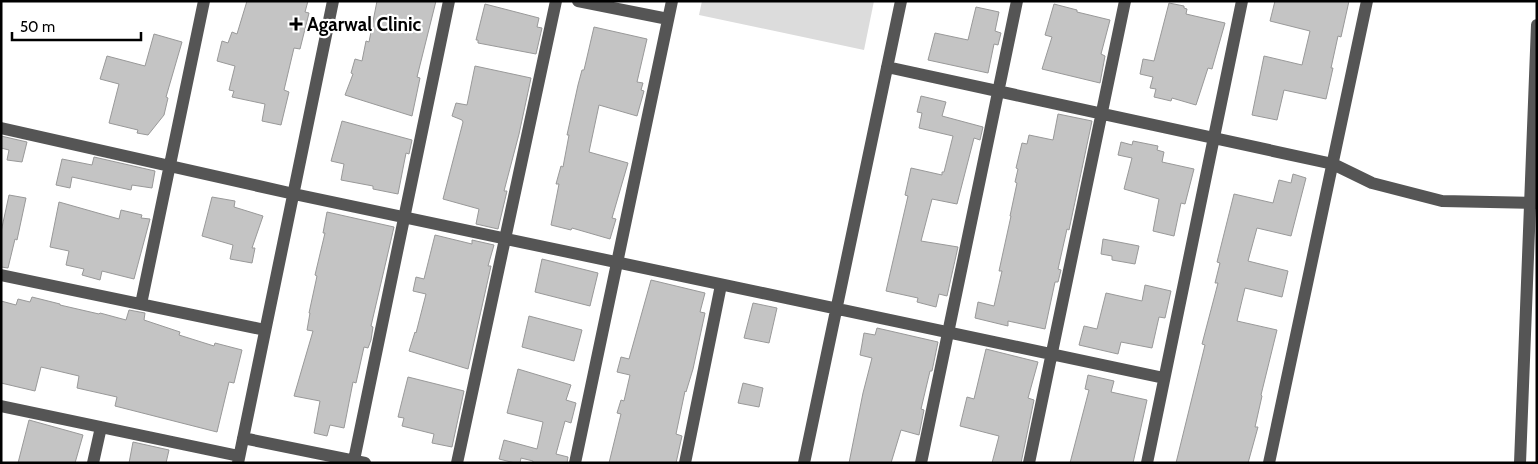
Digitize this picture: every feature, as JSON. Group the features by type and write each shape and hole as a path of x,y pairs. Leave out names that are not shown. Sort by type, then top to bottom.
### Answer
{"street":[{"path":"141,304 204,1"},
{"path":"1,406 238,459 333,1"},
{"path":"243,438 359,462 404,217 449,1"},
{"path":"457,463 556,1"},
{"path":"578,1 668,19"},
{"path":"575,463 672,1"},
{"path":"804,463 901,1"},
{"path":"921,463 1016,1"},
{"path":"1029,463 1125,1"},
{"path":"1146,463 1242,1"},
{"path":"1269,463 1367,1"},
{"path":"1520,463 1533,203 1537,25"},
{"path":"887,67 1333,164 1372,183 1442,201 1533,203"},
{"path":"1,128 294,194 1164,378"},
{"path":"1,275 265,330"},
{"path":"685,463 721,285"},
{"path":"93,463 100,427"}],"shaded area":[{"path":"702,1 874,1 864,50 699,15"}],"building":[{"path":"247,1 308,1 305,12 309,13 300,49 294,48 284,90 289,92 281,125 262,121 265,104 232,97 234,91 229,90 235,66 217,61 222,41 228,43 232,32 237,34"},
{"path":"377,1 436,1 417,77 420,78 412,116 345,95 353,74 351,73 355,59 362,61 366,41 369,42"},
{"path":"1275,1 1349,1 1341,37 1338,36 1326,99 1284,90 1277,120 1252,115 1264,56 1302,65 1310,31 1270,21"},
{"path":"1169,3 1184,6 1187,9 1186,14 1225,23 1212,69 1208,68 1196,105 1172,98 1171,101 1154,97 1156,89 1150,88 1153,77 1140,74 1143,59 1154,61"},
{"path":"485,4 539,18 537,27 542,28 536,54 478,43 478,40 476,40"},
{"path":"1054,4 1110,20 1101,54 1105,56 1100,83 1042,69 1052,37 1045,35"},
{"path":"976,7 999,12 995,31 1001,33 998,45 994,44 988,73 928,60 935,33 968,40"},
{"path":"594,27 647,39 637,82 643,83 641,90 644,91 637,116 599,105 589,152 628,163 612,218 616,219 610,239 572,228 571,230 551,225 559,184 556,184 561,166 563,167 569,135 567,135 578,85 582,70 584,70"},
{"path":"154,34 182,42 166,97 168,98 164,115 148,135 137,133 138,130 109,123 119,84 100,79 107,56 145,66"},
{"path":"475,66 531,78 504,191 507,191 498,229 476,224 479,209 443,199 463,122 452,116 456,103 467,105"},
{"path":"921,96 946,102 942,116 983,127 980,140 974,138 957,204 932,199 921,241 958,247 947,296 939,294 936,307 917,302 918,298 886,291 908,196 905,195 911,168 942,175 953,136 919,128 922,113 917,112"},
{"path":"1058,114 1092,121 1069,230 1067,229 1058,269 1061,270 1058,282 1055,282 1045,329 1008,321 1008,326 975,318 978,302 994,306 1002,271 999,271 1017,183 1015,182 1018,169 1016,168 1022,143 1027,144 1029,135 1053,140"},
{"path":"342,121 412,140 409,154 406,153 398,194 373,189 373,186 341,180 344,164 331,161"},
{"path":"1,136 27,142 22,162 7,160 9,150 1,148"},
{"path":"1133,141 1158,146 1157,150 1164,152 1162,162 1194,169 1185,204 1181,203 1174,236 1153,231 1159,199 1124,189 1132,158 1118,155 1121,142 1132,145"},
{"path":"94,157 155,171 152,188 132,185 131,190 72,177 70,188 56,185 62,159 92,165"},
{"path":"1293,174 1306,178 1291,236 1257,228 1248,261 1288,271 1282,297 1245,288 1237,321 1277,330 1261,395 1255,427 1258,427 1248,463 1176,463 1205,345 1202,344 1218,283 1215,283 1220,263 1217,262 1234,194 1273,203 1279,180 1291,183"},
{"path":"9,195 26,198 17,240 15,239 8,268 1,267 1,232"},
{"path":"212,197 235,201 234,207 263,216 252,248 255,248 252,263 230,259 233,245 202,236"},
{"path":"59,202 119,219 121,210 142,215 141,218 150,219 134,279 102,271 100,280 82,275 84,269 66,265 69,251 50,247"},
{"path":"327,212 394,227 371,326 373,327 371,340 368,348 364,347 356,383 353,382 344,428 330,425 327,436 314,433 320,401 294,396 313,331 307,330 309,313 317,276 315,275 325,233 323,233"},
{"path":"435,235 472,244 472,240 494,245 488,266 491,266 468,369 409,351 416,333 426,294 413,291 416,277 424,279"},
{"path":"1103,239 1139,246 1135,264 1112,260 1112,256 1101,254"},
{"path":"542,259 598,273 590,306 535,292"},
{"path":"651,280 705,293 700,312 705,313 676,434 682,436 676,463 609,463 621,414 617,413 621,400 624,401 630,375 617,372 621,357 629,359"},
{"path":"1145,285 1171,291 1165,318 1159,317 1152,348 1121,342 1118,354 1079,345 1084,326 1097,329 1106,293 1142,301"},
{"path":"32,297 126,320 129,310 145,313 144,320 180,332 179,335 214,346 215,343 242,350 234,383 229,382 217,432 115,406 117,397 77,388 79,376 41,367 35,391 1,383 1,301 16,305 18,299 30,302"},
{"path":"753,303 777,308 769,343 744,338"},
{"path":"529,316 582,330 574,361 522,347"},
{"path":"877,328 938,342 921,409 924,410 919,435 901,430 891,463 849,463 872,358 860,355 864,333 875,335"},
{"path":"986,349 1038,362 1028,398 1034,400 1021,463 992,463 999,436 960,426 967,397 974,399"},
{"path":"518,369 571,385 566,400 576,403 571,423 565,421 556,454 568,457 567,463 533,463 533,461 521,458 520,463 515,463 499,459 504,440 537,449 543,422 507,413"},
{"path":"1088,375 1114,381 1111,392 1147,400 1133,463 1070,463 1089,390 1085,389"},
{"path":"408,377 464,391 452,447 432,443 434,434 402,426 404,418 398,417"},
{"path":"743,383 763,388 759,407 738,403"},
{"path":"29,420 83,435 75,463 18,463"},
{"path":"133,442 169,450 166,463 129,463"}],"place":[{"name":"Agarwal Clinic","path":"296,24"}]}
